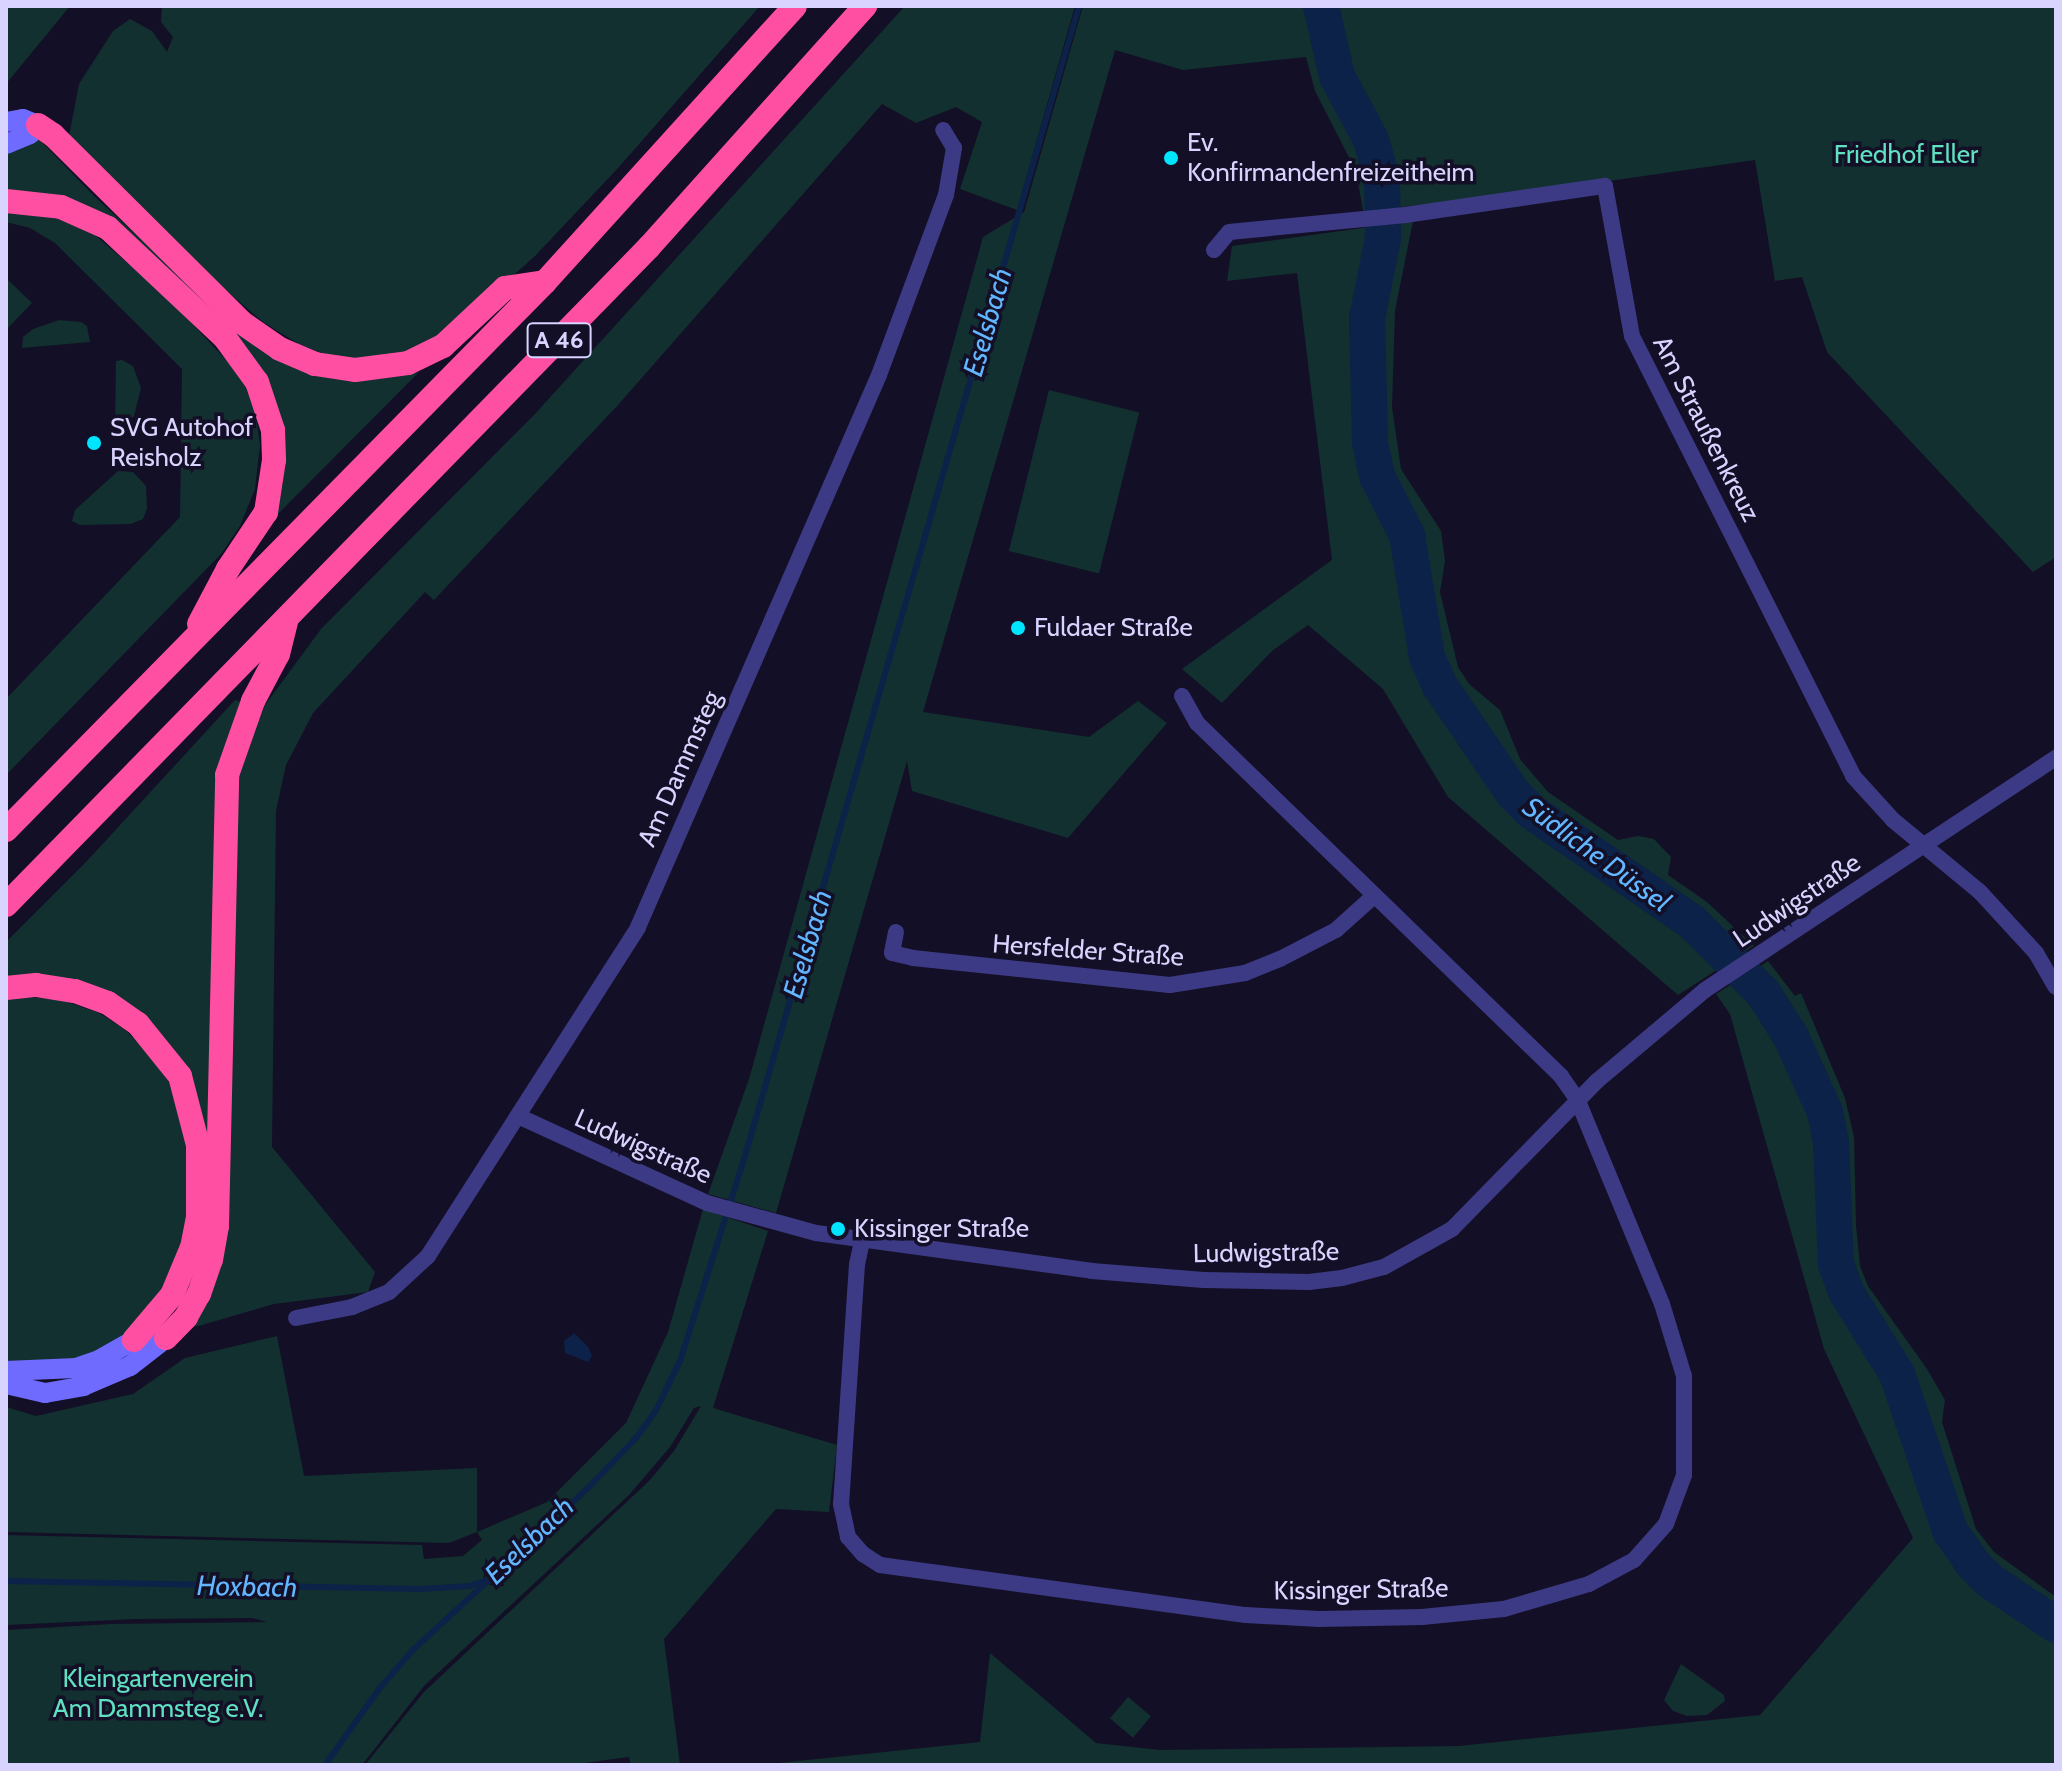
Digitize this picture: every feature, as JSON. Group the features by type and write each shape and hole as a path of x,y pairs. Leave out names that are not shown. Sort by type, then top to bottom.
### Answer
{"highway":[{"name":"A 46","path":"6,830 545,282 795,6"},
{"name":"A 46","path":"6,905 649,247 865,6"},
{"path":"38,125 53,135 241,322 280,349 315,364 355,370 408,363 443,346 505,288 545,282"},
{"path":"6,201 61,207 87,217 123,239 225,338 251,371 267,406 274,460 266,512 228,569 187,648"},
{"path":"166,1338 186,1317 199,1294 211,1260 217,1226 224,799 227,775 253,701 278,654 287,619"},
{"path":"6,988 36,985 75,991 108,1003 138,1024 180,1076 198,1145 198,1217 192,1247 172,1295 134,1340"}],"main road":[{"path":"6,122 23,119 38,125 30,134 6,144"},
{"path":"6,1384 45,1393 83,1386 130,1366 166,1338"},
{"path":"6,1371 76,1368 99,1360 134,1340"}],"street":[{"name":"Am Dammsteg","path":"296,1318 352,1307 389,1292 410,1276 460,1211 638,927 867,404 946,195 954,148 943,130"},
{"name":"Am Straußenkreuz","path":"1214,250 1229,232 1405,215 1605,186 1632,336 1853,776 1893,820 1980,892 2036,953 2056,987"},
{"path":"1182,696 1197,723 1561,1076 1577,1099"},
{"name":"Ludwigstraße","path":"518,1116 707,1203 759,1219 862,1241 1105,1272 1204,1280 1309,1282 1342,1278 1384,1267 1452,1229 1577,1099 1632,1049 1719,981 2056,758"},
{"name":"Hersfelder Straße","path":"896,932 892,953 913,958 1170,985 1220,979 1280,959 1336,930 1375,895"},
{"name":"Kissinger Straße","path":"862,1241 855,1278 841,1504 848,1537 870,1561 919,1573 1246,1615 1319,1619 1422,1617 1504,1609 1589,1584 1634,1560 1666,1524 1684,1475 1684,1376 1662,1304 1577,1099"}],"green space":[{"path":"6,6 70,6 6,84"},
{"path":"162,6 760,6 619,167 535,256 458,325 402,354 363,360 332,357 299,344 263,322 213,279 69,136 79,84 113,31 130,19 152,31 167,52 173,37 161,22"},
{"path":"905,6 1075,6 1017,210 960,189 982,122 956,107 916,123 882,104 618,405 434,600 425,592 313,713 286,765 276,811 272,1147 375,1272 368,1292 274,1304 195,1327 220,1264 238,774 265,705 321,629 534,415"},
{"name":"Friedhof Eller","path":"1083,6 2056,6 2056,557 2033,572 1827,352 1802,277 1775,281 1755,160 1519,194 1363,211 1356,171 1315,91 1306,57 1183,70 1115,50 923,712 1089,737 1138,701 1167,723 1068,838 912,791 907,761 776,1213 708,1194 749,1079 983,237 1024,212"},
{"path":"35,135 94,196 236,327 368,380 419,372 274,518 283,483 279,421 130,238 6,191 6,152"},
{"path":"6,209 68,221 95,235 170,300 241,376 255,410 260,445 255,489 240,526 222,553 6,775 6,699 180,517 182,369 55,243 30,228 6,222"},
{"path":"1413,221 1395,311 1392,407 1401,469 1441,531 1445,561 1440,592 1458,667 1469,684 1500,710 1520,759 1548,792 1618,840 1638,836 1654,839 1671,857 1668,875 1707,902 1754,946 1678,995 1448,797 1383,689 1308,625 1272,651 1222,703 1182,669 1332,560 1297,273 1227,281 1232,246"},
{"path":"6,278 32,303 6,330"},
{"path":"59,320 81,322 87,326 90,342 22,348 23,337 33,329"},
{"path":"122,360 133,366 141,388 134,416 118,433 115,432 116,361"},
{"path":"1049,390 1139,412 1099,574 1009,551"},
{"path":"118,471 133,472 146,486 147,509 143,519 131,524 80,525 72,521 75,510"},
{"path":"235,700 245,703 234,735 211,1204 205,1162 145,1019 6,978 6,942 87,861"},
{"path":"1768,961 1795,996 1801,993 1845,1098 1854,1137 1860,1266 1868,1286 1927,1369 1945,1400 1942,1422 1976,1529 1994,1552 2056,1597 2056,1765 760,1765 980,1742 990,1653 1096,1743 1160,1750 1459,1746 1760,1715 1913,1538 1824,1349 1730,1014 1716,994"},
{"path":"18,996 61,1000 99,1013 124,1029 152,1056 170,1084 187,1149 189,1195 185,1235 173,1276 132,1329 96,1351 61,1363 6,1362 6,999"},
{"name":"Kleingartenverein Am Dammsteg e.V.","path":"703,1209 768,1231 713,1408 837,1445 829,1512 776,1509 664,1639 680,1765 631,1765 629,1757 569,1765 365,1765 424,1692 649,1481 674,1451 701,1406 694,1408 670,1447 629,1495 424,1686 362,1765 6,1765 6,1630 111,1624 267,1622 252,1618 136,1619 6,1625 6,1535 422,1545 424,1559 463,1556 482,1540 477,1532 547,1502 626,1423 668,1332"},
{"path":"277,1336 304,1476 477,1468 477,1532 449,1543 6,1532 6,1407 36,1416 133,1394 185,1358"},
{"path":"1681,1664 1724,1695 1725,1701 1707,1715 1687,1716 1673,1711 1664,1700"},
{"path":"1128,1697 1151,1716 1133,1738 1110,1718"}],"water":[{"path":"574,1333 589,1348 592,1356 588,1362 565,1353 564,1341"}],"waterway":[{"name":"Eselsbach","path":"325,1765 379,1689 413,1650 589,1487 636,1438 656,1410 680,1361 742,1166 1079,6"},
{"name":"Südliche Düssel","path":"1321,6 1337,76 1371,140 1382,179 1383,238 1367,318 1370,443 1377,476 1407,535 1427,657 1440,686 1513,793 1532,812 1692,922 1764,994 1791,1037 1825,1112 1831,1142 1836,1264 1846,1292 1897,1374 1950,1531 1972,1563 1990,1581 2056,1625"},
{"name":"Hoxbach","path":"6,1581 420,1589 469,1586 484,1581"}],"place":[{"name":"Ev. Konfirmandenfreizeitheim","path":"1171,158"},
{"name":"SVG Autohof Reisholz","path":"94,443"},
{"name":"Fuldaer Straße","path":"1018,628"},
{"name":"Kissinger Straße","path":"838,1229"}]}
